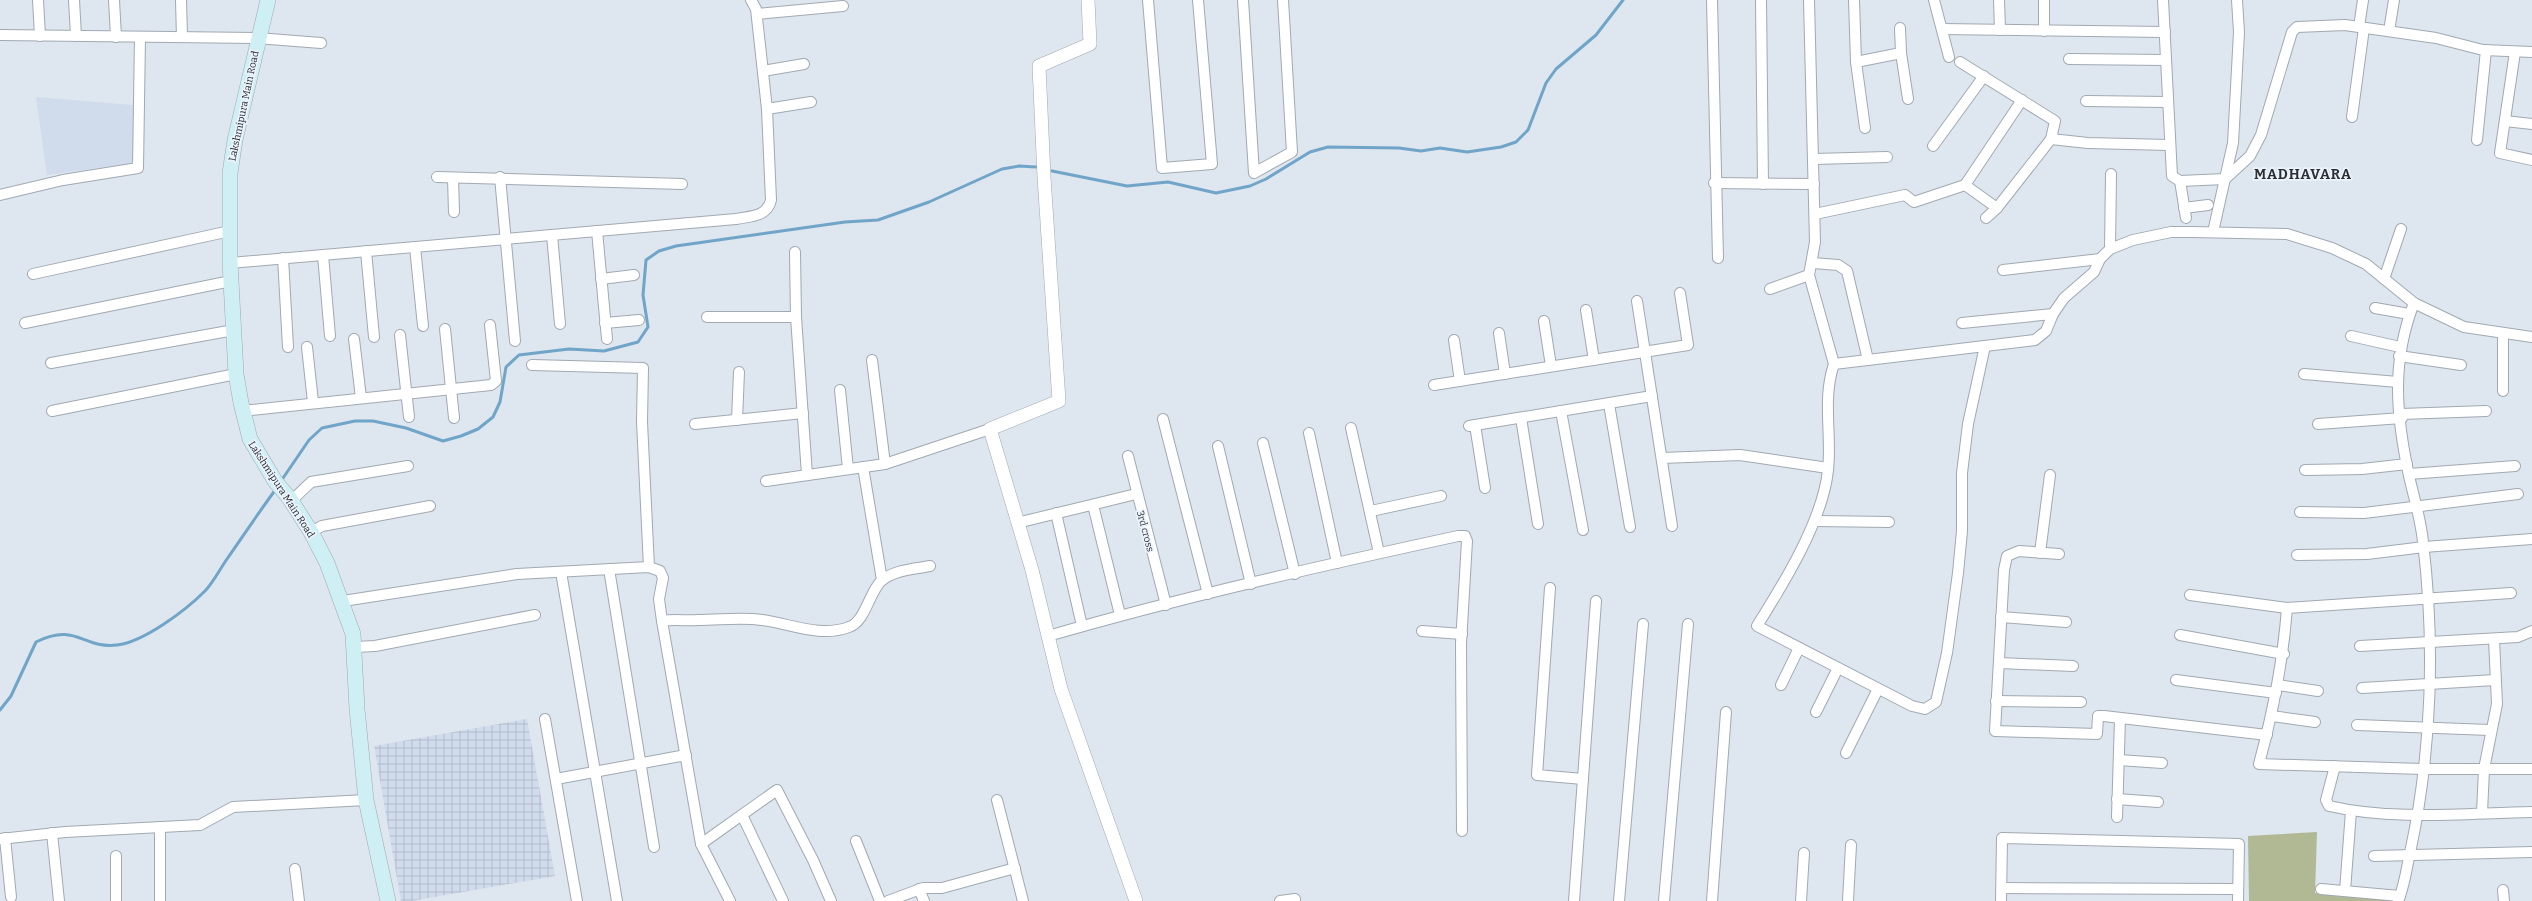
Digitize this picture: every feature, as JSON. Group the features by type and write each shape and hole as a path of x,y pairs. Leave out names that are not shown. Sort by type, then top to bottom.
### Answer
{"main road":[{"name":"Lakshmipura Main Road","path":"268,0 257,38 231,166 230,263 236,374 242,410 250,439 262,462 311,532 328,563 342,601 355,647 357,709 366,800 388,901"}],"street":[{"path":"38,0 40,36"},
{"path":"74,0 76,36"},
{"path":"114,0 116,37"},
{"path":"181,0 182,37"},
{"path":"230,263 736,219 763,213 769,209 771,200 767,109 757,14 751,0"},
{"path":"766,481 885,464 990,429 1059,401 1044,177 1039,66 1090,44 1088,0"},
{"path":"1148,0 1162,168 1212,164 1198,0"},
{"path":"1243,0 1254,173 1292,152 1283,0"},
{"path":"1712,0 1714,183 1718,258"},
{"path":"1761,0 1763,184"},
{"path":"1809,0 1815,214 1813,263 1809,275 1834,364 1829,380 1827,405 1828,468 1816,521 1758,626 1912,706 1925,709 1936,702 1947,653 1962,531 1962,473 1968,424 1985,346"},
{"path":"1854,0 1856,62 1865,128"},
{"path":"1934,0 1949,57"},
{"path":"1999,0 2000,30"},
{"path":"2044,0 2044,31"},
{"path":"2163,0 2169,145 2172,176 2180,182 2225,179 2250,156 2261,135 2292,32 2297,26 2345,25 2436,38 2486,50 2532,52"},
{"path":"2212,232 2233,143 2239,32 2237,0"},
{"path":"2352,117 2363,0"},
{"path":"2389,31 2394,0"},
{"path":"757,14 843,6"},
{"path":"1900,28 1901,53 1908,99"},
{"path":"1942,29 2165,32"},
{"path":"0,35 257,38 320,43"},
{"path":"0,195 63,180 138,168 140,37"},
{"path":"2477,140 2486,50"},
{"path":"2515,52 2500,153 2532,160"},
{"path":"1856,62 1901,53"},
{"path":"2069,59 2166,60"},
{"path":"1960,62 2055,121 2050,139 1997,208 1986,218"},
{"path":"763,71 804,64"},
{"path":"1934,146 1984,76"},
{"path":"1815,214 1905,195 1914,202 1965,185 2022,100"},
{"path":"2086,101 2167,102"},
{"path":"767,109 812,102"},
{"path":"2505,120 2532,124"},
{"path":"2050,139 2088,143 2169,145"},
{"path":"1814,158 1887,157"},
{"path":"2110,249 2111,174"},
{"path":"437,177 500,177 682,184"},
{"path":"500,177 515,341"},
{"path":"453,178 454,212"},
{"path":"2180,182 2185,213 2208,205"},
{"path":"1714,183 1814,184"},
{"path":"1965,185 1997,208"},
{"path":"2384,279 2401,229"},
{"path":"33,274 230,231"},
{"path":"596,231 607,339"},
{"path":"1834,364 2035,340 2046,331 2053,314 2064,298 2094,272 2100,259 2110,249 2133,240 2171,232 2287,234 2332,248 2366,264 2414,303 2464,327 2532,337"},
{"path":"552,235 560,324"},
{"path":"415,247 423,326"},
{"path":"366,251 374,337"},
{"path":"795,252 796,317 807,475"},
{"path":"323,254 330,336"},
{"path":"283,258 288,347"},
{"path":"2003,270 2100,259"},
{"path":"1813,263 1838,265 1847,271 1868,360"},
{"path":"601,279 634,275"},
{"path":"1770,289 1809,275"},
{"path":"25,323 231,281"},
{"path":"1434,385 1688,345 1680,292"},
{"path":"1637,301 1672,526"},
{"path":"2321,889 2399,898 2418,814 2429,684 2430,643 2428,599 2424,546 2408,469 2398,382 2399,352 2409,314 2414,303"},
{"path":"2375,308 2409,314"},
{"path":"1586,310 1594,360"},
{"path":"1962,323 2053,314"},
{"path":"707,317 796,317"},
{"path":"605,322 639,320"},
{"path":"1544,321 1551,366"},
{"path":"242,410 491,385 496,381 490,325"},
{"path":"445,329 454,418"},
{"path":"51,363 234,330"},
{"path":"1499,332 1505,374"},
{"path":"2503,333 2503,392"},
{"path":"400,335 409,417"},
{"path":"2350,336 2399,352 2461,365"},
{"path":"354,339 361,398"},
{"path":"1454,340 1460,380"},
{"path":"307,347 313,402"},
{"path":"872,360 885,464"},
{"path":"532,365 643,368 642,422 649,567"},
{"path":"737,420 739,372"},
{"path":"52,411 236,374"},
{"path":"2304,374 2398,382"},
{"path":"840,390 848,469"},
{"path":"1485,488 1472,426 1652,396"},
{"path":"1608,404 1630,527"},
{"path":"1561,411 1583,530"},
{"path":"2318,424 2401,416 2486,411"},
{"path":"695,424 803,413"},
{"path":"1521,418 1538,524"},
{"path":"1162,419 1208,594"},
{"path":"1351,428 1371,511 1379,553"},
{"path":"990,429 1032,570 1061,689 1136,901"},
{"path":"1309,433 1337,563"},
{"path":"1263,443 1295,574"},
{"path":"1218,446 1251,584"},
{"name":"3rd cross","path":"1128,456 1136,494 1166,604"},
{"path":"1662,458 1740,456 1828,468"},
{"path":"290,500 311,482 408,466"},
{"path":"2305,470 2515,466"},
{"path":"864,467 882,580"},
{"path":"2040,553 2050,475"},
{"path":"1017,523 1136,494"},
{"path":"2300,512 2364,513 2518,494"},
{"path":"1371,511 1441,496"},
{"path":"1093,505 1120,615"},
{"path":"311,532 322,526 430,506"},
{"path":"1056,513 1082,626"},
{"path":"1816,521 1889,522"},
{"path":"1048,636 1120,615 1379,553 1458,536 1465,536 1467,541 1462,634 1462,831"},
{"path":"2297,555 2367,554 2424,546 2532,539"},
{"path":"2059,554 2019,551 2007,556 2004,570 1995,731 2097,734 2098,716 2267,735"},
{"path":"662,621 744,619 763,620 809,631 838,630 851,627 861,619 869,598 882,580 896,573 930,566"},
{"path":"342,601 517,574 649,567 660,572 663,578 659,599 662,621 701,844 730,901"},
{"path":"609,569 654,847"},
{"path":"560,572 596,771 617,901"},
{"path":"1550,588 1537,775 1583,779"},
{"path":"2190,595 2286,608 2511,593"},
{"path":"1574,901 1596,601"},
{"path":"2286,608 2284,654 2272,716 2259,764 2423,769 2532,768"},
{"path":"355,647 375,646 535,615"},
{"path":"2001,617 2066,622"},
{"path":"1619,901 1643,624"},
{"path":"1664,901 1688,624"},
{"path":"1422,631 1462,634"},
{"path":"2360,646 2518,637 2532,631"},
{"path":"2180,635 2284,654"},
{"path":"2482,813 2484,769 2490,730 2497,704 2494,639"},
{"path":"1781,685 1799,648"},
{"path":"1998,663 2073,666"},
{"path":"1816,712 1838,668"},
{"path":"2176,680 2318,691"},
{"path":"2362,688 2495,680"},
{"path":"1846,753 1878,689"},
{"path":"1996,701 2081,702"},
{"path":"1712,901 1726,712"},
{"path":"2272,716 2315,722"},
{"path":"2117,817 2120,718"},
{"path":"544,719 577,901"},
{"path":"2357,725 2426,729 2490,730"},
{"path":"556,779 686,755"},
{"path":"2119,760 2162,763"},
{"path":"2335,766 2326,800 2329,806 2351,811 2418,814 2532,812"},
{"path":"701,844 777,790 831,901"},
{"path":"2117,799 2158,802"},
{"path":"10,897 2,838 52,833 200,825 233,807 366,800"},
{"path":"997,800 1023,901"},
{"path":"2345,891 2351,811"},
{"path":"742,815 784,901"},
{"path":"160,827 160,901"},
{"path":"52,833 59,901"},
{"path":"2001,901 2002,838 2239,844 2238,901"},
{"path":"856,841 880,901"},
{"path":"1848,901 1851,845"},
{"path":"2374,856 2532,852"},
{"path":"1801,901 1804,853"},
{"path":"116,856 116,901"},
{"path":"888,901 919,889 942,888 1015,868"},
{"path":"295,869 299,901"},
{"path":"2002,888 2238,889"},
{"path":"919,889 924,901"},
{"path":"2503,890 2504,901"},
{"path":"1280,901 1295,899"}],"shaded area":[{"path":"36,97 133,105 133,163 47,175"},
{"path":"527,719 555,876 412,901 401,901 374,746"}],"green space":[{"path":"2317,832 2315,893 2391,899 2390,901 2249,901 2248,836"}],"waterway":[{"path":"1052,171 1127,186 1168,182 1216,193 1250,186 1266,179 1310,152 1328,147 1399,148 1421,151 1440,148 1467,152 1501,147 1516,142 1528,130 1546,83 1556,69 1596,35 1623,0"},
{"path":"281,481 309,440 322,428 355,421 373,421 406,428 443,441 478,429 493,417 500,402 506,367 519,355 569,349 604,351 638,342 648,327 643,295 646,260 659,251 676,246 845,222 878,220 929,202 1002,169 1019,166 1036,167"},
{"path":"0,710 11,696 36,642 50,637 70,635 105,645 128,643 152,632 176,616 211,584 276,489"}],"district":[{"name":"MADHAVARA","path":"2303,174"}]}
